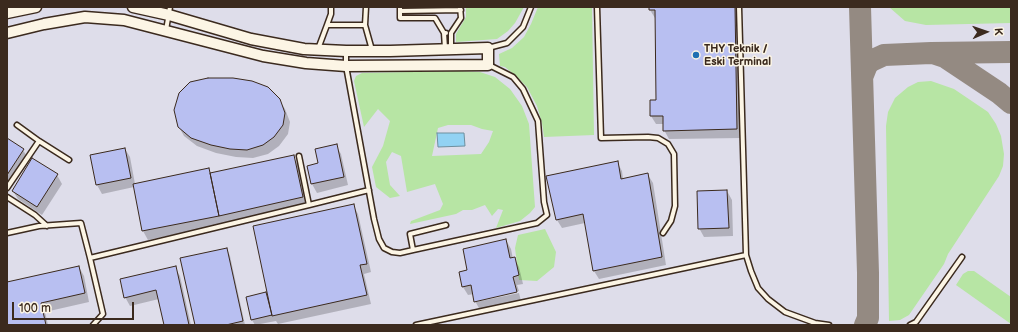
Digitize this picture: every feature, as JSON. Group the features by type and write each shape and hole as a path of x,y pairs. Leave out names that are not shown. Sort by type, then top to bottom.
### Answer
{"street":[{"path":"7,14 36,7"},
{"path":"7,33 44,24 84,17 124,20 263,56 306,63 346,66 488,65 488,48 372,51 304,49 251,39 169,11 133,7"}],"lane":[{"path":"318,49 331,14 331,7"},
{"path":"366,7 365,26 372,51"},
{"path":"488,48 507,43 524,27 531,7"},
{"path":"597,7 601,138 648,137 658,138 668,144 674,154 675,206 671,221 663,233"},
{"path":"739,7 746,255 758,288 768,298 785,312 815,323 829,325"},
{"path":"435,18 400,18 400,9 460,9 461,18 451,33 448,49"},
{"path":"435,9 435,18 444,33 448,49"},
{"path":"166,31 169,11"},
{"path":"327,25 365,26"},
{"path":"444,33 451,33"},
{"path":"346,51 346,66 378,232 384,248 392,252 400,253 537,223 548,215 544,202 538,121 523,89 513,77 488,65"},
{"path":"17,125 69,160"},
{"path":"7,188 39,141"},
{"path":"299,156 309,205"},
{"path":"90,258 369,190"},
{"path":"7,197 35,215 47,226"},
{"path":"7,233 47,226 81,223 103,314 93,325"},
{"path":"413,250 410,234 446,225"},
{"path":"416,325 746,255"},
{"path":"910,325 916,322 962,257"}],"shaded area":[{"path":"7,7 1011,7 1011,325 7,325"}],"green space":[{"path":"466,7 524,7 515,23 508,31 497,39 456,42 456,34 466,17"},
{"path":"538,7 592,7 594,135 544,137 537,106 527,87 505,67 500,66 499,54 512,48 524,37"},
{"path":"889,7 1011,7 1011,23 926,25 905,21"},
{"path":"458,71 480,72 495,77 510,89 522,106 529,124 535,207 520,221 496,228 503,210 498,209 492,216 485,205 472,210 463,210 456,214 410,224 411,221 440,210 443,204 435,184 407,192 401,156 392,152 386,162 390,185 400,196 390,198 376,187 372,167 383,146 390,121 378,109 364,127 354,81 356,76 362,73","holes":["448,125 471,125 493,131 489,142 481,154 432,156 438,128"]},
{"path":"931,81 954,89 988,112 996,124 1001,136 1004,154 1003,166 999,176 948,254 944,264 909,315 900,320 889,321 886,126 888,112 895,98 908,87 918,82"},
{"path":"545,229 556,252 554,267 537,281 519,280 515,248 518,235"},
{"path":"968,271 974,271 1011,297 1011,324 956,285 963,274"}],"water":[{"path":"437,133 464,133 465,146 438,147"}],"building":[{"name":"THY Teknik / Eski Terminal","path":"649,7 735,7 737,129 663,131 663,116 650,116 650,100 656,100 655,10 649,10"},
{"path":"208,78 233,78 252,81 268,87 280,99 285,113 283,125 274,137 263,145 247,150 230,149 211,145 191,138 178,127 174,110 179,93 190,82"},
{"path":"7,138 24,149 7,175"},
{"path":"337,144 344,177 311,184 307,166 318,163 315,149"},
{"path":"125,148 131,178 96,185 90,155"},
{"path":"294,155 303,197 219,216 210,173"},
{"path":"32,158 58,174 37,207 12,191"},
{"path":"618,161 621,179 648,173 662,257 593,271 583,214 556,220 546,176"},
{"path":"209,168 219,216 142,231 133,184"},
{"path":"727,190 729,228 698,229 697,191"},
{"path":"354,204 367,264 360,265 367,295 272,316 253,226"},
{"path":"506,239 510,258 515,257 519,275 513,277 517,292 474,302 471,285 462,287 459,272 467,270 463,249"},
{"path":"227,248 243,321 226,325 195,325 180,258"},
{"path":"79,266 85,293 41,303 46,325 7,325 7,282"},
{"path":"176,266 189,325 164,325 156,290 124,298 120,279"},
{"path":"266,292 272,315 251,320 246,297"}],"taxiway":[{"path":"860,7 868,273 868,318 865,325"},
{"path":"863,75 867,65 871,61 884,55 1011,52"},
{"path":"936,54 945,57 999,93 1011,103"}],"place":[{"name":"THY Teknik / Eski Terminal","path":"696,55"}]}
